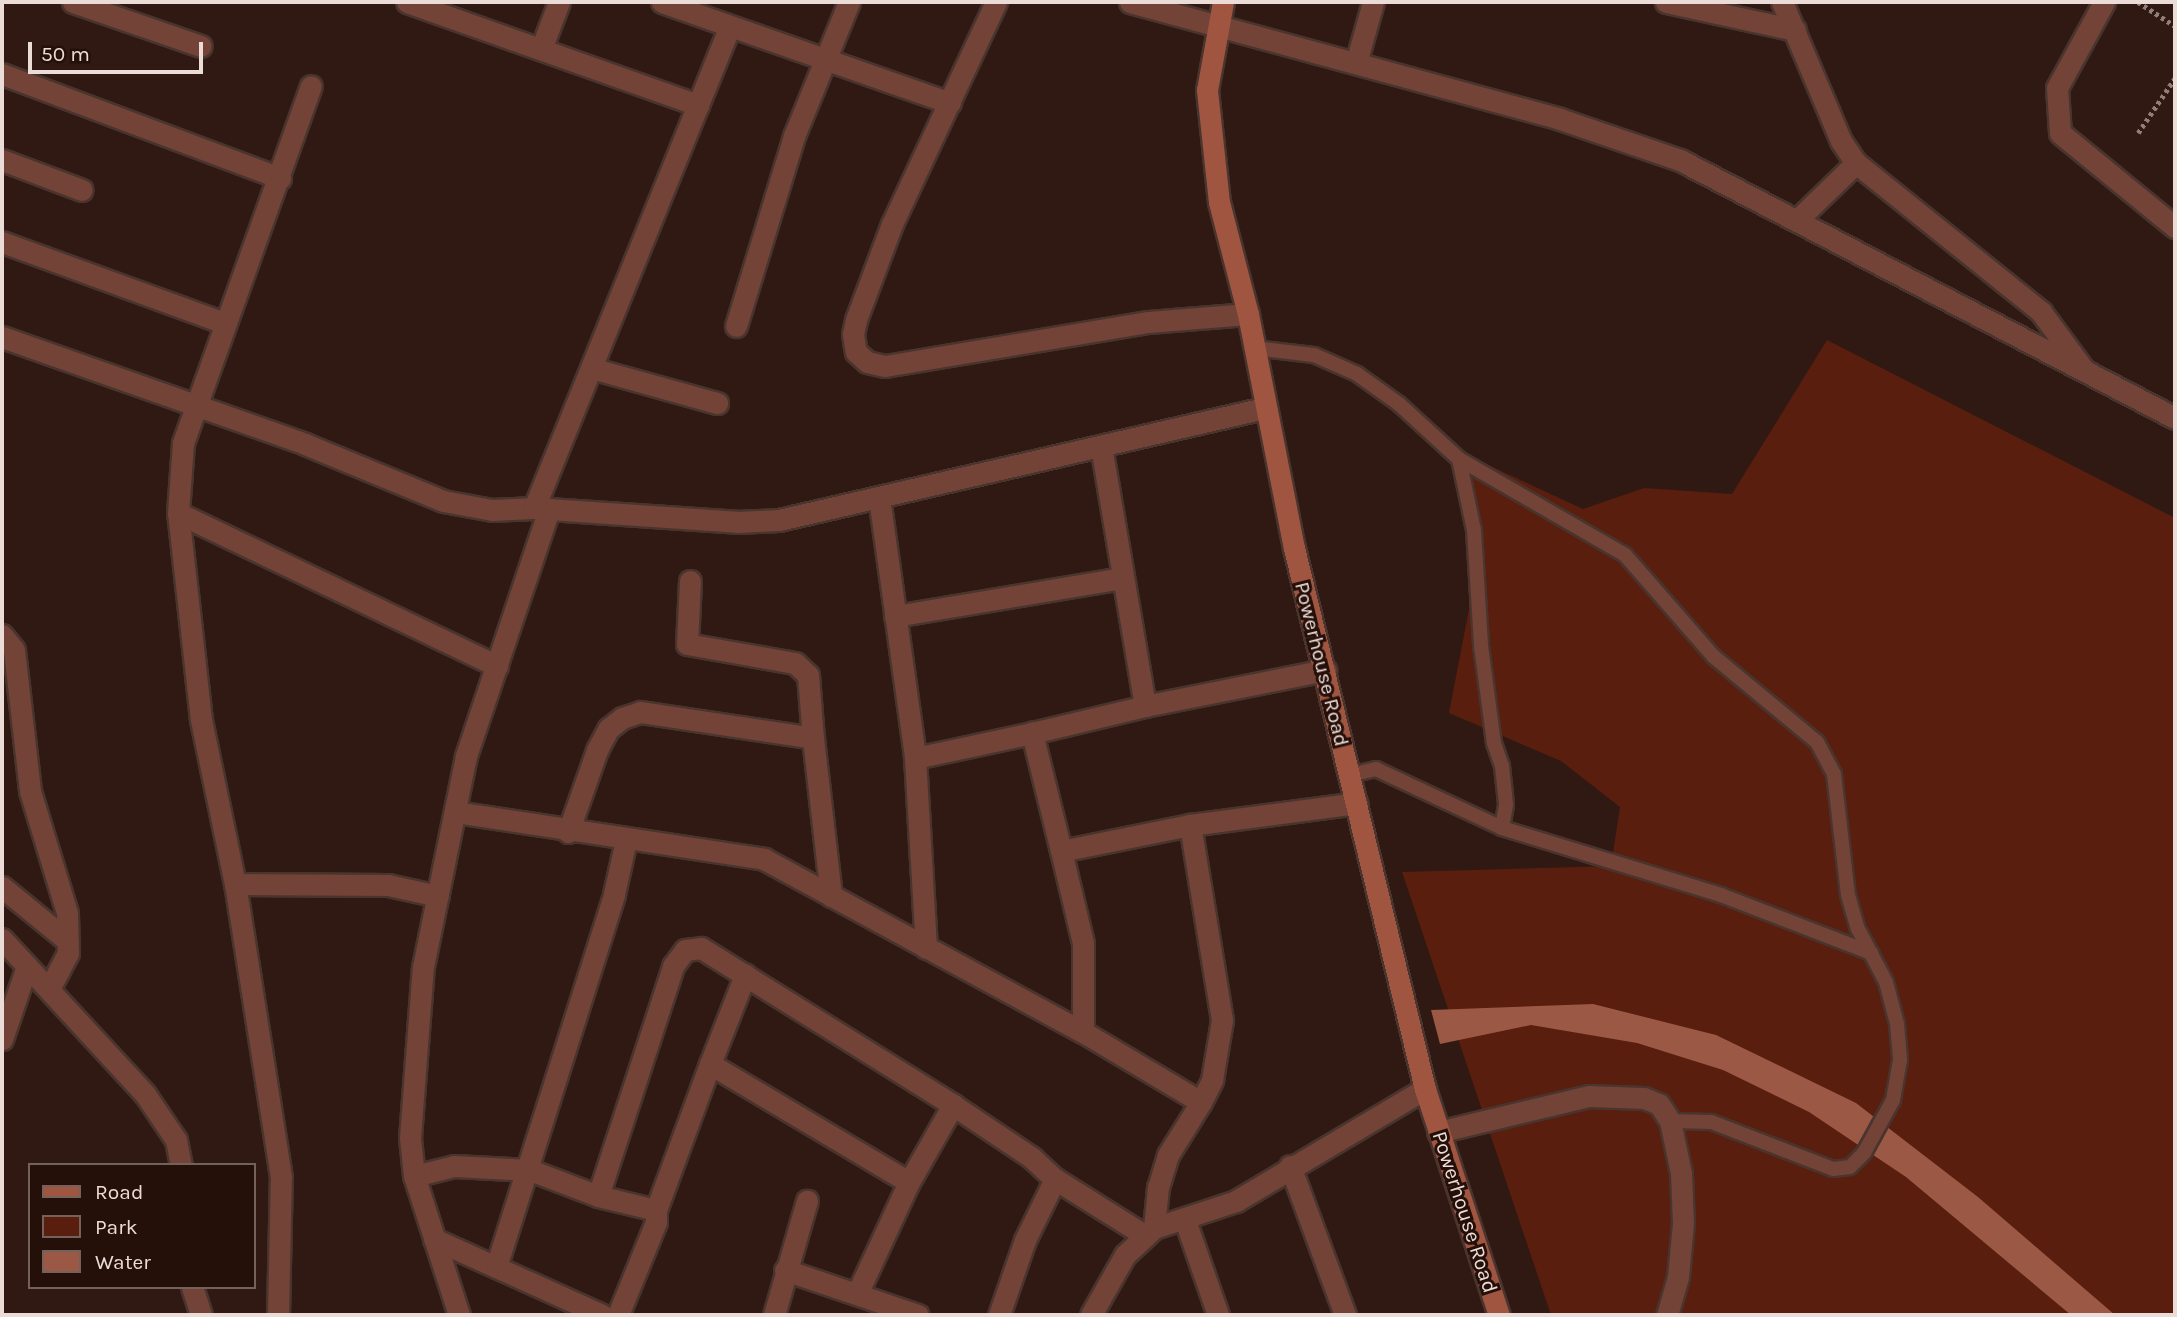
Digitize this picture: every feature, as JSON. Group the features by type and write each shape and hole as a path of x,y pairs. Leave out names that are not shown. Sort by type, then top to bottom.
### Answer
{"main road":[{"name":"Powerhouse Road","path":"1223,2 1217,23 1207,90 1209,140 1219,202 1248,314 1294,548 1406,1013 1438,1132 1499,1315"}],"street":[{"path":"73,2 201,46"},
{"path":"407,2 698,105"},
{"path":"541,49 559,2"},
{"path":"662,2 950,103"},
{"path":"736,326 794,136 849,2"},
{"path":"996,2 892,224 856,320 853,334 856,352 867,362 886,366 1148,322 1248,314"},
{"path":"1130,2 1217,23 1560,119 1680,160 2175,418"},
{"path":"1356,63 1373,2"},
{"path":"1666,2 1795,30"},
{"path":"1782,2 1841,141 1856,163 2041,312 2083,369"},
{"path":"2104,2 2057,88 2060,133 2175,227"},
{"path":"459,1315 414,1176 410,1138 424,967 466,756 497,666 541,508 591,368 730,26"},
{"path":"2,74 280,178"},
{"path":"278,1315 281,1177 235,884 201,720 178,513 183,443 311,86"},
{"path":"2,160 82,190"},
{"path":"1797,220 1856,163"},
{"path":"2,242 225,323"},
{"path":"2,337 305,444 443,501 492,510 541,508 737,522 779,520 1266,408"},
{"path":"591,368 717,403"},
{"path":"1101,447 1145,706"},
{"path":"879,497 915,758 926,948"},
{"path":"178,513 497,666"},
{"path":"895,616 1123,578"},
{"path":"690,581 687,644 795,663 808,675 831,896"},
{"path":"2,635 14,650 30,791 66,913 61,964"},
{"path":"915,758 1145,706 1325,670"},
{"path":"568,832 597,750 608,729 622,718 640,712 813,738"},
{"path":"1032,733 1083,943 1083,1032"},
{"path":"1061,851 1191,825 1357,803"},
{"path":"455,812 568,832 764,859 1083,1032 1201,1101"},
{"path":"1150,1232 1158,1188 1168,1155 1213,1080 1222,1020 1191,825"},
{"path":"496,1267 530,1170 614,894 626,840"},
{"path":"235,884 387,885 438,896"},
{"path":"2,887 61,964 177,1140 181,1163"},
{"path":"2,939 27,966"},
{"path":"598,1196 673,966 685,950 701,948 953,1105 1055,1179 1150,1232"},
{"path":"27,966 61,964"},
{"path":"2,1039 27,966"},
{"path":"618,1315 656,1222 656,1210 745,975"},
{"path":"710,1064 909,1182"},
{"path":"1091,1315 1125,1255 1150,1232 1236,1201 1424,1082"},
{"path":"1438,1132 1588,1096 1644,1098 1659,1104 1670,1121 1681,1173 1683,1223 1678,1277 1667,1315"},
{"path":"857,1294 909,1182 953,1105"},
{"path":"414,1176 454,1166 494,1171 530,1170 598,1196 656,1210"},
{"path":"1290,1167 1345,1315"},
{"path":"999,1315 1025,1240 1055,1179"},
{"path":"775,1315 785,1270 807,1201"},
{"path":"1185,1220 1218,1315"},
{"path":"434,1239 602,1315"},
{"path":"785,1270 918,1315"},
{"path":"193,1289 201,1315"}],"lane":[{"path":"1254,348 1314,355 1357,374 1399,404 1459,459 1625,555 1721,664 1817,742 1834,774 1848,895 1871,953 1886,982 1897,1024 1900,1060 1893,1100 1864,1153 1850,1167 1833,1170 1711,1122 1670,1121"},
{"path":"1459,459 1474,530 1481,646 1494,743 1502,766 1506,805 1502,828"},
{"path":"1349,775 1376,769 1502,828 1721,895 1871,953"}],"path":[{"path":"2138,2 2175,26"},
{"path":"2138,133 2175,78"}],"green space":[{"path":"1827,340 2175,518 2175,1315 1551,1315 1402,872 1611,866 1620,807 1561,761 1449,713 1469,609 1468,513 1447,446 1583,509 1644,488 1732,494"}],"water":[{"path":"1593,1004 1716,1035 1856,1103 1978,1197 2115,1315 2071,1315 1906,1177 1809,1112 1723,1070 1637,1043 1531,1025 1440,1044 1431,1010"}]}
